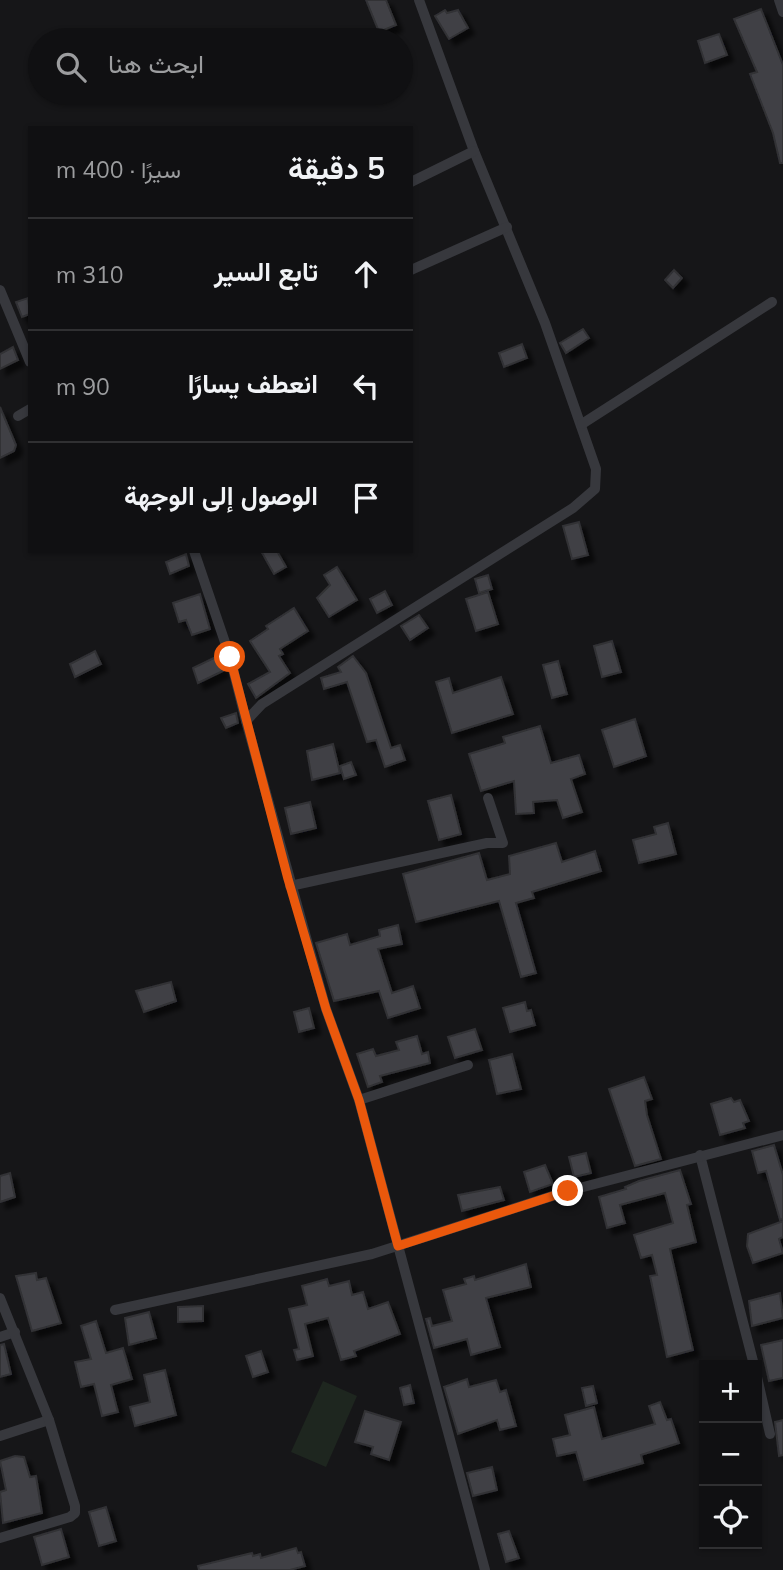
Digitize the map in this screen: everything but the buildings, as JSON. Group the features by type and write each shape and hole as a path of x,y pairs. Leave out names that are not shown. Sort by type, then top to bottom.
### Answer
{"street":[{"path":"246,722 262,704 588,498 597,479 582,425 507,227 474,151 419,0"},
{"path":"779,0 783,12"},
{"path":"413,181 474,151"},
{"path":"413,269 507,227"},
{"path":"0,290 28,357"},
{"path":"582,425 772,302"},
{"path":"18,416 28,410"},
{"path":"195,553 230,657 290,886 326,1009 359,1100 395,1233 393,1247 485,1570"},
{"path":"290,886 487,843 503,843 488,799"},
{"path":"359,1100 468,1065"},
{"path":"116,1310 393,1247 568,1191 783,1135"},
{"path":"700,1156 753,1360"},
{"path":"0,1298 49,1420 75,1513 63,1520 0,1538"},
{"path":"0,1337 15,1332"},
{"path":"762,1397 771,1434"},
{"path":"0,1436 49,1420"}],"shaded area":[{"path":"323,1381 357,1396 326,1467 291,1452"}],"route":[{"path":"230,657 288,879 326,1009 359,1100 398,1246 568,1191"}]}
